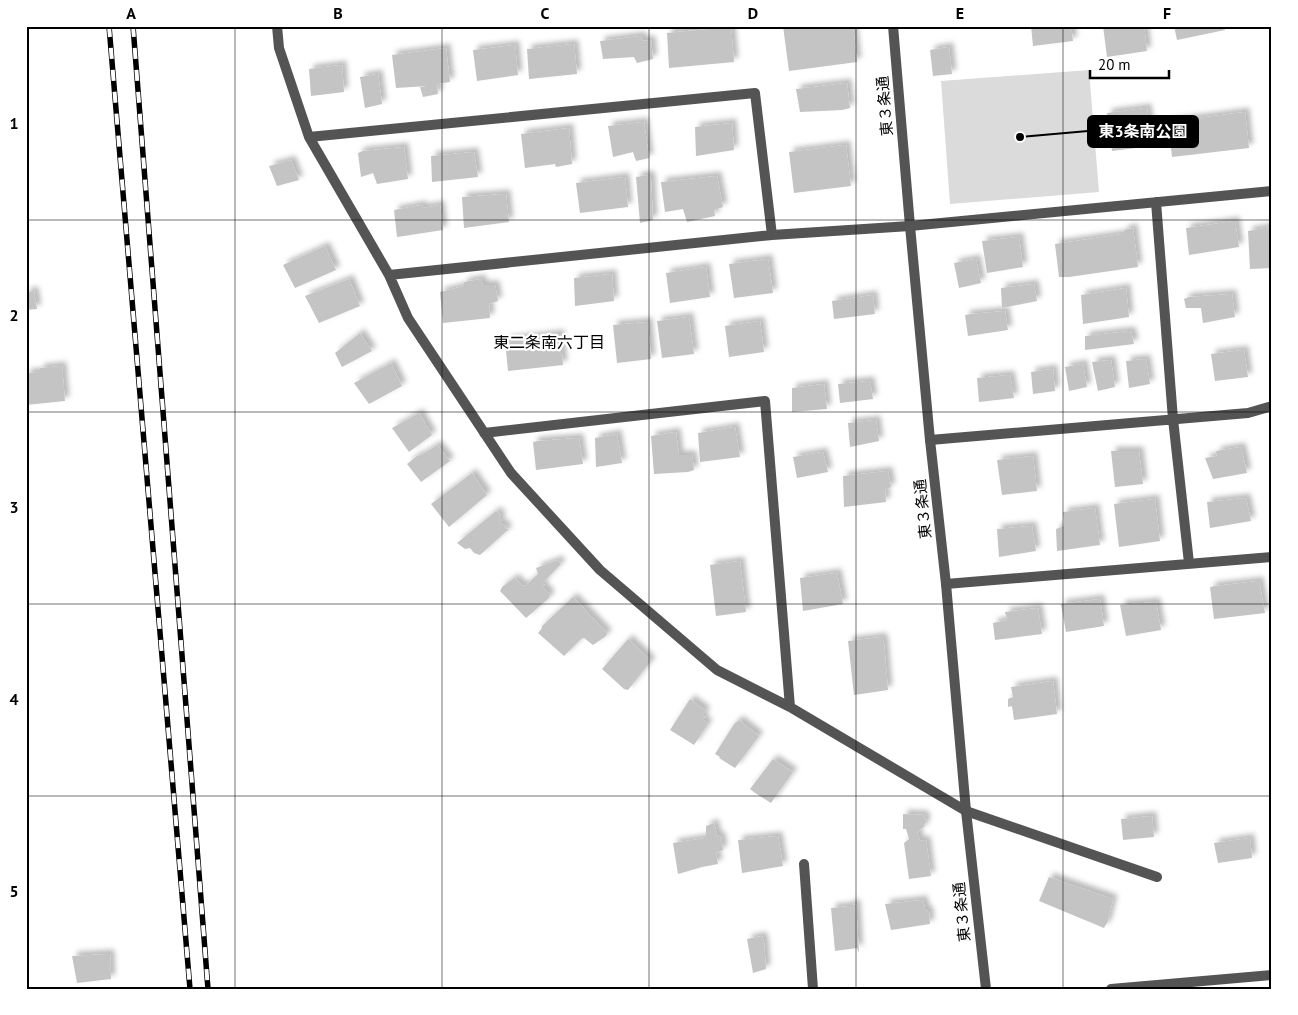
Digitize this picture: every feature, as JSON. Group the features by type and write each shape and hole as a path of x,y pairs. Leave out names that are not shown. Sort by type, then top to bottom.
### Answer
{"street":[{"path":"277,26 279,48 309,137 388,275 408,318 511,473 600,570 717,670 790,707 966,811 1158,877"},
{"name":"東３条通","path":"893,26 930,440 946,584 966,811 986,989"},
{"path":"309,137 755,93 772,235"},
{"path":"388,275 772,235 910,226 1272,191"},
{"path":"1156,202 1172,419 1189,564"},
{"path":"484,433 765,401 790,707"},
{"path":"930,440 1248,413 1272,406"},
{"path":"946,584 1272,556"},
{"path":"804,864 813,989"},
{"path":"1111,989 1200,985 1272,975"}],"shaded area":[{"path":"1089,70 1099,192 950,204 941,81"}],"building":[{"path":"783,26 853,26 857,62 789,71"},
{"path":"1031,26 1071,26 1073,41 1033,46"},
{"path":"1103,26 1144,26 1147,51 1107,57"},
{"path":"1174,26 1224,26 1225,30 1177,40"},
{"path":"731,27 734,62 669,68 667,33"},
{"path":"641,36 643,41 651,40 653,59 637,63 634,57 603,59 600,41"},
{"path":"574,44 577,74 529,79 527,49"},
{"path":"515,45 518,75 477,81 473,50"},
{"path":"949,47 952,74 933,76 930,50"},
{"path":"446,48 450,82 437,84 438,94 423,97 420,87 427,86 396,88 392,55"},
{"path":"342,65 344,92 311,96 309,69"},
{"path":"378,74 382,104 365,108 360,77"},
{"path":"847,83 850,108 800,112 796,89"},
{"path":"1147,108 1152,146 1112,151 1107,113"},
{"path":"1245,112 1249,148 1172,157 1168,122"},
{"path":"644,122 649,158 636,161 633,152 613,157 608,126"},
{"path":"732,123 734,150 696,156 695,127"},
{"path":"569,128 572,164 556,167 555,164 525,168 521,134"},
{"path":"846,145 851,186 794,193 789,152"},
{"path":"404,147 408,179 377,184 373,173 361,177 358,153"},
{"path":"474,152 478,177 432,182 431,156"},
{"path":"291,160 299,180 277,186 269,166"},
{"path":"649,175 651,180 653,220 640,223 636,177"},
{"path":"717,176 723,207 714,210 715,216 687,222 683,209 665,212 661,182"},
{"path":"625,177 628,207 580,213 576,183"},
{"path":"506,194 509,222 464,228 462,197"},
{"path":"422,205 423,208 440,205 443,230 397,237 394,210"},
{"path":"1235,221 1239,247 1189,255 1186,228"},
{"path":"1272,227 1272,268 1250,269 1248,231"},
{"path":"1133,228 1138,267 1059,277 1055,244 1123,234 1124,230"},
{"path":"1019,237 1023,267 987,273 982,241"},
{"path":"325,246 336,270 295,288 283,265"},
{"path":"768,259 773,293 734,298 729,264"},
{"path":"976,259 981,283 959,288 954,263"},
{"path":"706,267 710,297 670,303 666,273"},
{"path":"612,274 614,301 575,306 574,278"},
{"path":"349,279 360,306 319,323 305,296"},
{"path":"481,279 483,285 495,285 498,301 489,304 490,318 443,323 440,292 464,286 464,282"},
{"path":"1034,284 1037,301 1002,308 1001,288"},
{"path":"1126,288 1129,317 1083,324 1081,295"},
{"path":"34,291 37,309 26,310 26,292"},
{"path":"1232,294 1235,317 1203,323 1201,308 1186,308 1184,299 1189,297"},
{"path":"873,295 875,314 834,319 832,301"},
{"path":"1005,311 1008,330 968,336 965,315"},
{"path":"689,317 694,354 662,358 657,321"},
{"path":"760,321 764,352 729,357 725,326"},
{"path":"648,322 651,359 617,363 613,325"},
{"path":"1131,331 1134,344 1085,350 1085,336"},
{"path":"360,333 372,351 342,367 335,353"},
{"path":"560,334 563,365 508,371 505,340"},
{"path":"1244,350 1248,377 1215,381 1211,354"},
{"path":"1146,359 1150,384 1129,388 1126,361"},
{"path":"1111,360 1115,387 1098,391 1092,362"},
{"path":"391,363 402,386 369,404 354,383"},
{"path":"1083,364 1087,387 1069,391 1065,367"},
{"path":"62,366 65,401 26,405 26,373 40,372 40,368"},
{"path":"1053,369 1055,391 1033,394 1031,372"},
{"path":"1010,375 1014,398 979,402 977,378"},
{"path":"870,381 873,399 840,403 838,384"},
{"path":"824,384 827,409 792,412 792,388"},
{"path":"419,413 432,435 409,452 392,428"},
{"path":"876,420 879,441 850,447 848,423"},
{"path":"735,427 740,457 700,462 698,433"},
{"path":"676,432 679,455 692,455 694,470 654,474 651,436"},
{"path":"617,434 622,463 596,467 595,438"},
{"path":"579,438 583,464 536,470 533,442"},
{"path":"437,445 450,461 421,482 407,464"},
{"path":"1241,447 1247,473 1213,479 1205,458 1217,456 1216,451"},
{"path":"1111,451 1139,451 1143,484 1115,487"},
{"path":"823,452 828,472 797,478 793,457"},
{"path":"1033,456 1037,491 1002,495 997,460"},
{"path":"888,471 891,487 885,490 886,502 844,507 843,476"},
{"path":"472,473 487,495 449,527 431,504"},
{"path":"1246,498 1251,521 1210,528 1207,502"},
{"path":"1155,499 1160,541 1119,547 1114,504"},
{"path":"1095,508 1100,545 1057,551 1056,529 1064,526 1063,512"},
{"path":"496,511 501,515 499,519 502,519 499,523 507,526 504,528 509,529 480,555 474,553 470,548 465,549 457,543"},
{"path":"1032,526 1036,551 999,557 997,529"},
{"path":"558,560 561,564 542,584 545,585 542,586 550,594 549,598 526,618 500,591 502,587 514,578 523,586 526,585 538,574 536,568"},
{"path":"740,561 746,612 716,616 710,565"},
{"path":"837,573 843,604 803,611 800,578"},
{"path":"1259,581 1265,613 1214,619 1210,587"},
{"path":"573,597 607,633 606,636 593,645 584,638 581,639 564,656 538,633 542,626"},
{"path":"1100,599 1104,626 1066,632 1061,604"},
{"path":"1156,602 1161,630 1126,636 1120,605"},
{"path":"1038,608 1042,634 995,640 993,623 1007,620 1005,612"},
{"path":"882,637 888,690 854,695 848,641"},
{"path":"628,639 651,661 628,690 624,689 602,669"},
{"path":"1053,681 1057,714 1014,720 1012,706 1008,707 1008,699 1013,697 1011,687"},
{"path":"690,699 706,711 702,715 706,717 702,718 708,724 694,745 670,730"},
{"path":"739,720 759,736 735,768 715,754 734,724"},
{"path":"773,759 793,772 771,803 750,789"},
{"path":"903,814 924,815 925,826 917,832 920,841 926,840 931,876 909,879 904,843 909,839 906,829 903,829"},
{"path":"1152,816 1154,837 1123,840 1121,819"},
{"path":"714,823 716,835 721,837 723,850 716,853 718,864 678,874 673,843 706,838 706,826"},
{"path":"778,836 783,866 742,873 738,840"},
{"path":"1250,838 1252,858 1218,863 1214,843"},
{"path":"1049,877 1113,899 1108,921 1104,928 1039,901"},
{"path":"851,900 853,905 856,904 859,953 857,948 835,951 831,908 851,906"},
{"path":"923,900 925,909 929,912 930,924 891,930 885,904"},
{"path":"762,936 766,969 753,973 747,939"},
{"path":"110,954 111,979 77,983 72,956"}],"railway":[{"path":"109,26 190,989"},
{"path":"133,26 208,989"}],"place":[{"name":"東3条南公園","path":"1020,137"}],"district":[{"name":"東二条南六丁目","path":"549,342"}]}
